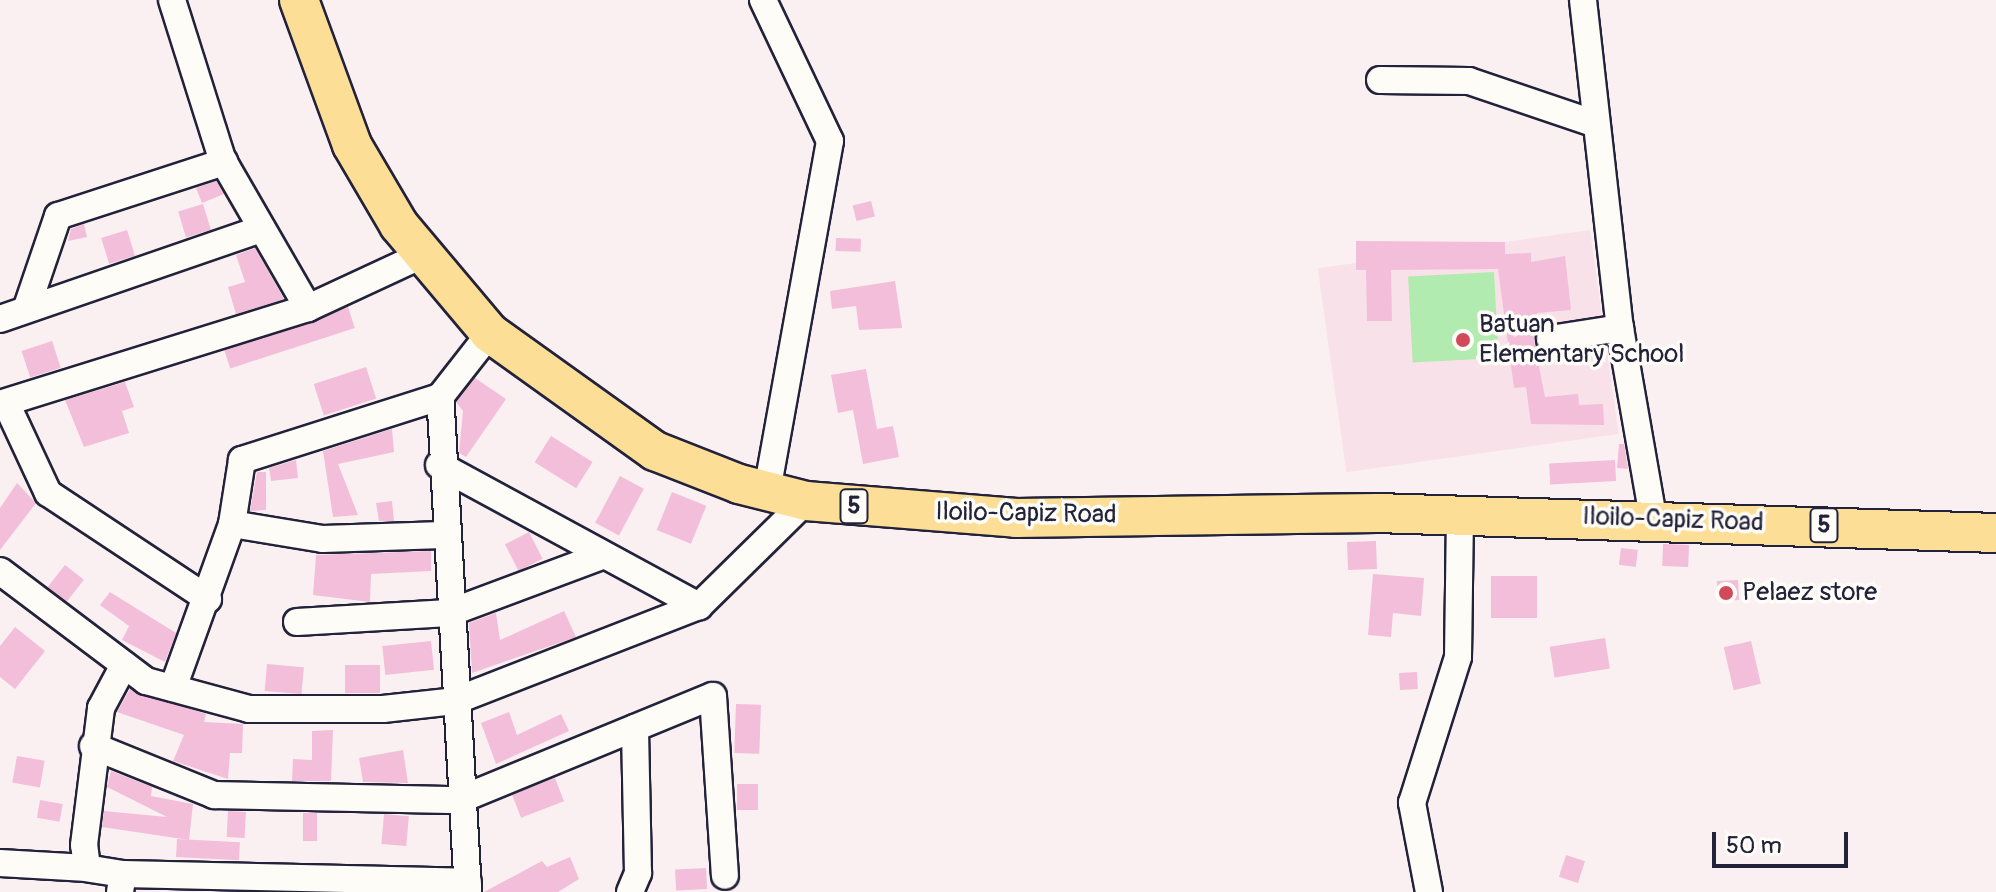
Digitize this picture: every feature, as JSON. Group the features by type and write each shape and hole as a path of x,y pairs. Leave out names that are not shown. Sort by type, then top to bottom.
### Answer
{"highway":[{"name":"Iloilo-Capiz Road","path":"299,0 352,145 422,255 490,333 655,451 767,490 806,501 1016,518 1653,518 1996,533"}],"street":[{"path":"172,0 224,162 308,308"},
{"path":"763,0 830,141 767,490"},
{"path":"1583,0 1620,328 1653,518"},
{"path":"1380,80 1469,81 1596,124"},
{"path":"27,307 58,216 224,162"},
{"path":"0,319 27,307 262,229"},
{"path":"208,599 48,493 4,404 308,308 385,278 422,255"},
{"path":"1550,339 1620,328"},
{"path":"173,688 208,599 232,524 242,460 440,397 490,333"},
{"path":"0,863 87,868 122,883 468,887 459,800 439,465 440,397"},
{"path":"439,465 599,557 699,606"},
{"path":"0,571 124,665 173,688 249,709 455,701 699,606 806,501"},
{"path":"1429,892 1412,803 1458,657 1460,516"},
{"path":"232,524 323,539 443,535"},
{"path":"297,622 449,613 599,557"},
{"path":"87,868 93,746 101,708 124,665"},
{"path":"93,746 214,795 459,800 713,696 725,876"},
{"path":"630,892 638,873 635,728"}],"shaded area":[{"name":"Batuan Elementary School","path":"1590,230 1619,434 1346,472 1318,268"}],"green space":[{"path":"1494,272 1499,358 1413,362 1408,277"}],"building":[{"path":"216,181 224,194 202,203 196,188"},
{"path":"871,201 875,217 856,221 853,206"},
{"path":"203,204 211,230 186,237 178,212"},
{"path":"84,224 87,237 68,241 71,229"},
{"path":"127,230 135,256 109,264 101,238"},
{"path":"836,238 861,239 861,252 836,251"},
{"path":"1356,241 1505,242 1505,254 1531,253 1531,262 1565,256 1571,310 1537,313 1534,341 1545,397 1578,394 1579,405 1603,404 1604,425 1531,424 1526,387 1514,388 1498,269 1391,270 1392,321 1367,321 1366,270 1356,270"},
{"path":"255,248 284,299 236,314 228,287 245,282 236,255"},
{"path":"895,281 902,328 859,330 856,306 832,309 830,291"},
{"path":"348,307 355,328 230,368 223,347"},
{"path":"52,341 61,368 30,378 22,351"},
{"path":"366,367 376,398 324,415 314,384"},
{"path":"866,369 877,429 893,426 899,457 863,464 853,410 838,413 831,375"},
{"path":"475,378 506,399 466,457 459,453 463,411 456,402"},
{"path":"125,382 134,407 122,411 129,433 84,447 65,400"},
{"path":"392,429 394,452 338,464 358,515 333,517 323,451"},
{"path":"551,436 593,462 576,488 535,462"},
{"path":"1619,444 1624,444 1628,469 1617,468"},
{"path":"296,460 298,478 271,481 269,468"},
{"path":"1615,460 1616,481 1550,484 1549,463"},
{"path":"257,472 266,472 266,510 250,511"},
{"path":"620,476 644,489 619,535 595,523"},
{"path":"17,483 36,503 0,550 0,508"},
{"path":"672,492 706,506 691,544 657,530"},
{"path":"392,501 394,521 379,521 376,503"},
{"path":"529,532 543,559 519,571 505,544"},
{"path":"1376,541 1377,569 1348,570 1347,542"},
{"path":"1663,544 1689,545 1688,567 1662,566"},
{"path":"1621,548 1638,550 1636,567 1619,565"},
{"path":"431,551 431,571 371,574 370,602 313,595 316,555"},
{"path":"65,565 84,580 67,602 48,587"},
{"path":"1373,574 1424,578 1421,616 1393,613 1391,637 1368,635"},
{"path":"1491,576 1537,576 1537,618 1491,618"},
{"path":"1738,580 1739,600 1718,601 1717,581"},
{"path":"110,592 176,633 165,662 122,640 129,626 100,605"},
{"path":"564,611 576,637 472,673 469,623 496,613 500,640"},
{"path":"15,627 45,651 15,689 0,677 0,646"},
{"path":"1605,638 1610,669 1555,677 1550,647"},
{"path":"431,641 434,670 385,675 382,646"},
{"path":"1751,641 1761,684 1734,690 1724,647"},
{"path":"267,664 304,667 302,694 265,691"},
{"path":"345,665 380,665 380,693 345,693"},
{"path":"1417,672 1418,689 1400,690 1399,673"},
{"path":"130,689 206,714 204,722 243,724 242,753 230,753 228,779 173,761 184,735 117,712"},
{"path":"736,704 761,705 759,754 734,753"},
{"path":"509,712 517,735 561,714 569,731 496,764 481,723"},
{"path":"333,730 331,781 292,781 293,759 312,760 312,731"},
{"path":"403,750 408,783 363,782 359,758"},
{"path":"17,756 45,761 40,787 12,783"},
{"path":"111,771 152,787 151,796 193,804 189,840 102,827 104,811 167,817 107,787"},
{"path":"555,778 564,801 521,818 512,794"},
{"path":"737,784 758,784 758,810 737,810"},
{"path":"40,800 63,804 60,822 37,818"},
{"path":"228,811 246,812 245,838 227,837"},
{"path":"303,813 317,813 317,841 303,841"},
{"path":"384,814 409,816 406,846 381,844"},
{"path":"177,839 240,842 239,860 176,857"},
{"path":"1566,855 1585,861 1578,883 1559,877"},
{"path":"570,857 579,879 558,892 484,892 542,861 547,867"},
{"path":"706,868 707,889 676,891 675,870"}],"place":[{"name":"Batuan Elementary School","path":"1463,340"},
{"name":"Pelaez store","path":"1726,593"}]}
